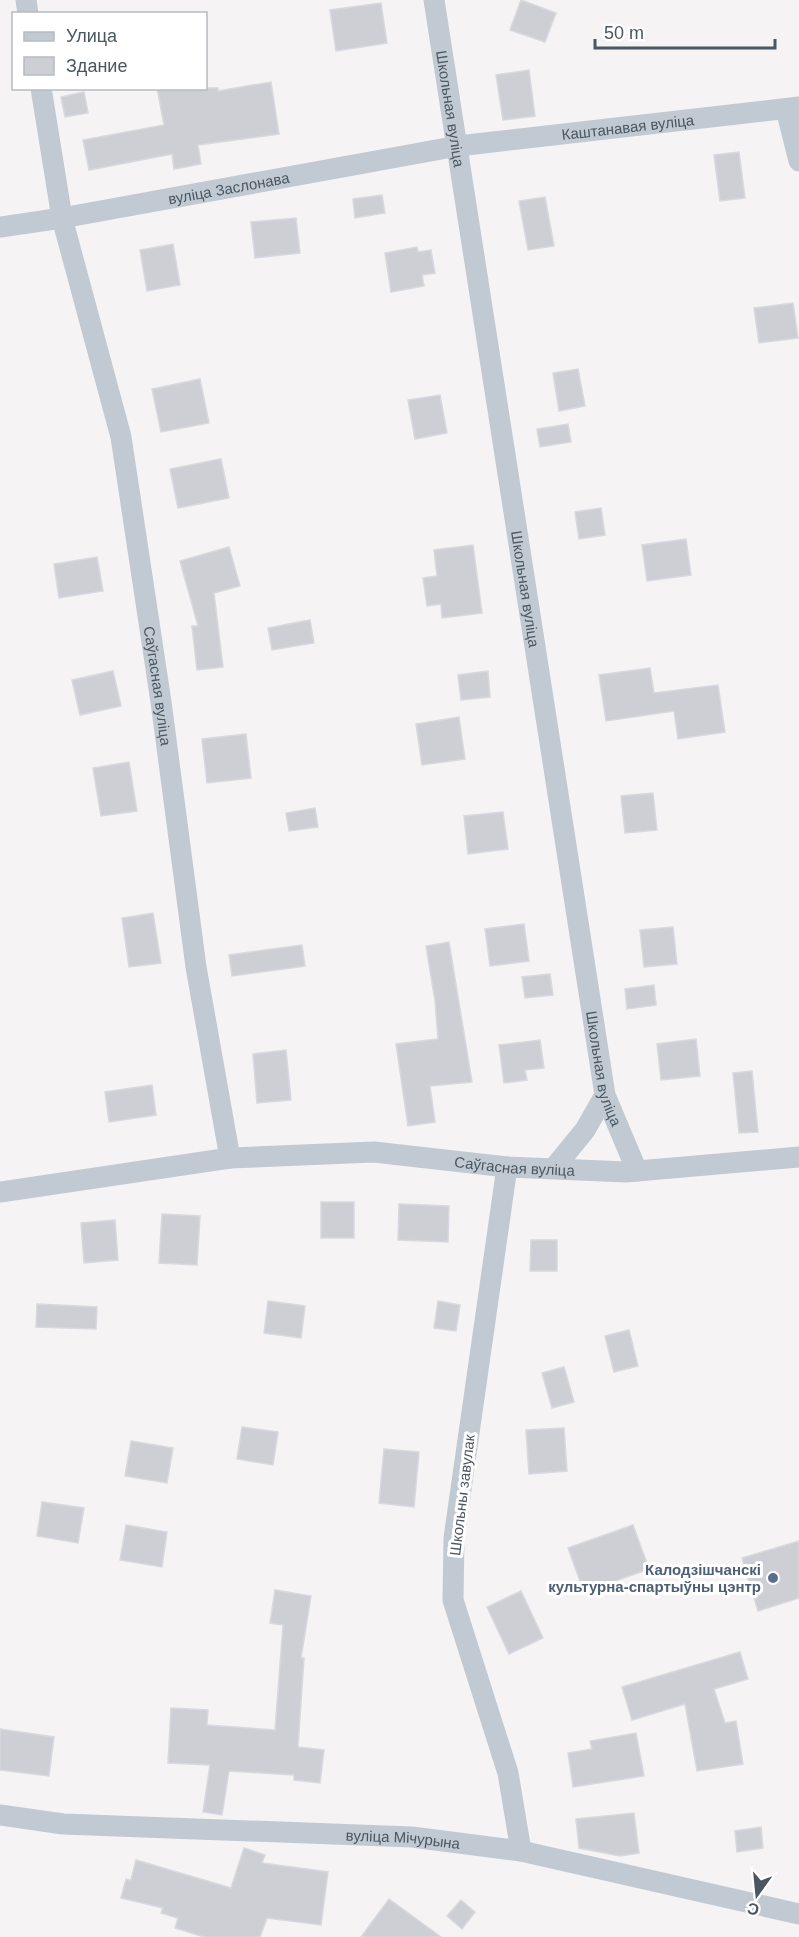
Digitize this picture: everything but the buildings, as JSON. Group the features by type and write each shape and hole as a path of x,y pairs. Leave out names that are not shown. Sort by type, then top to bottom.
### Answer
{"street":[{"name":"Школьная вуліца","path":"434,0 605,1095 637,1171"},
{"name":"Саўгасная вуліца","path":"41,90 62,218 122,437 161,702 196,967 230,1158"},
{"name":"Каштанавая вуліца","path":"458,146 793,108"},
{"path":"793,108 799,161"},
{"name":"вуліца Заслонава","path":"0,227 62,218 458,146"},
{"path":"554,1168 585,1130 605,1095"},
{"name":"Саўгасная вуліца","path":"0,1192 230,1158 374,1152 507,1167 637,1171 799,1157"},
{"name":"Школьны завулак","path":"507,1167 454,1539 453,1600 508,1773 521,1851"},
{"name":"вуліца Мічурына","path":"0,1815 63,1824 412,1837 521,1851 799,1914"}],"place":[{"name":"Калодзішчанскі культурна-спартыўны цэнтр","path":"773,1578"}]}
